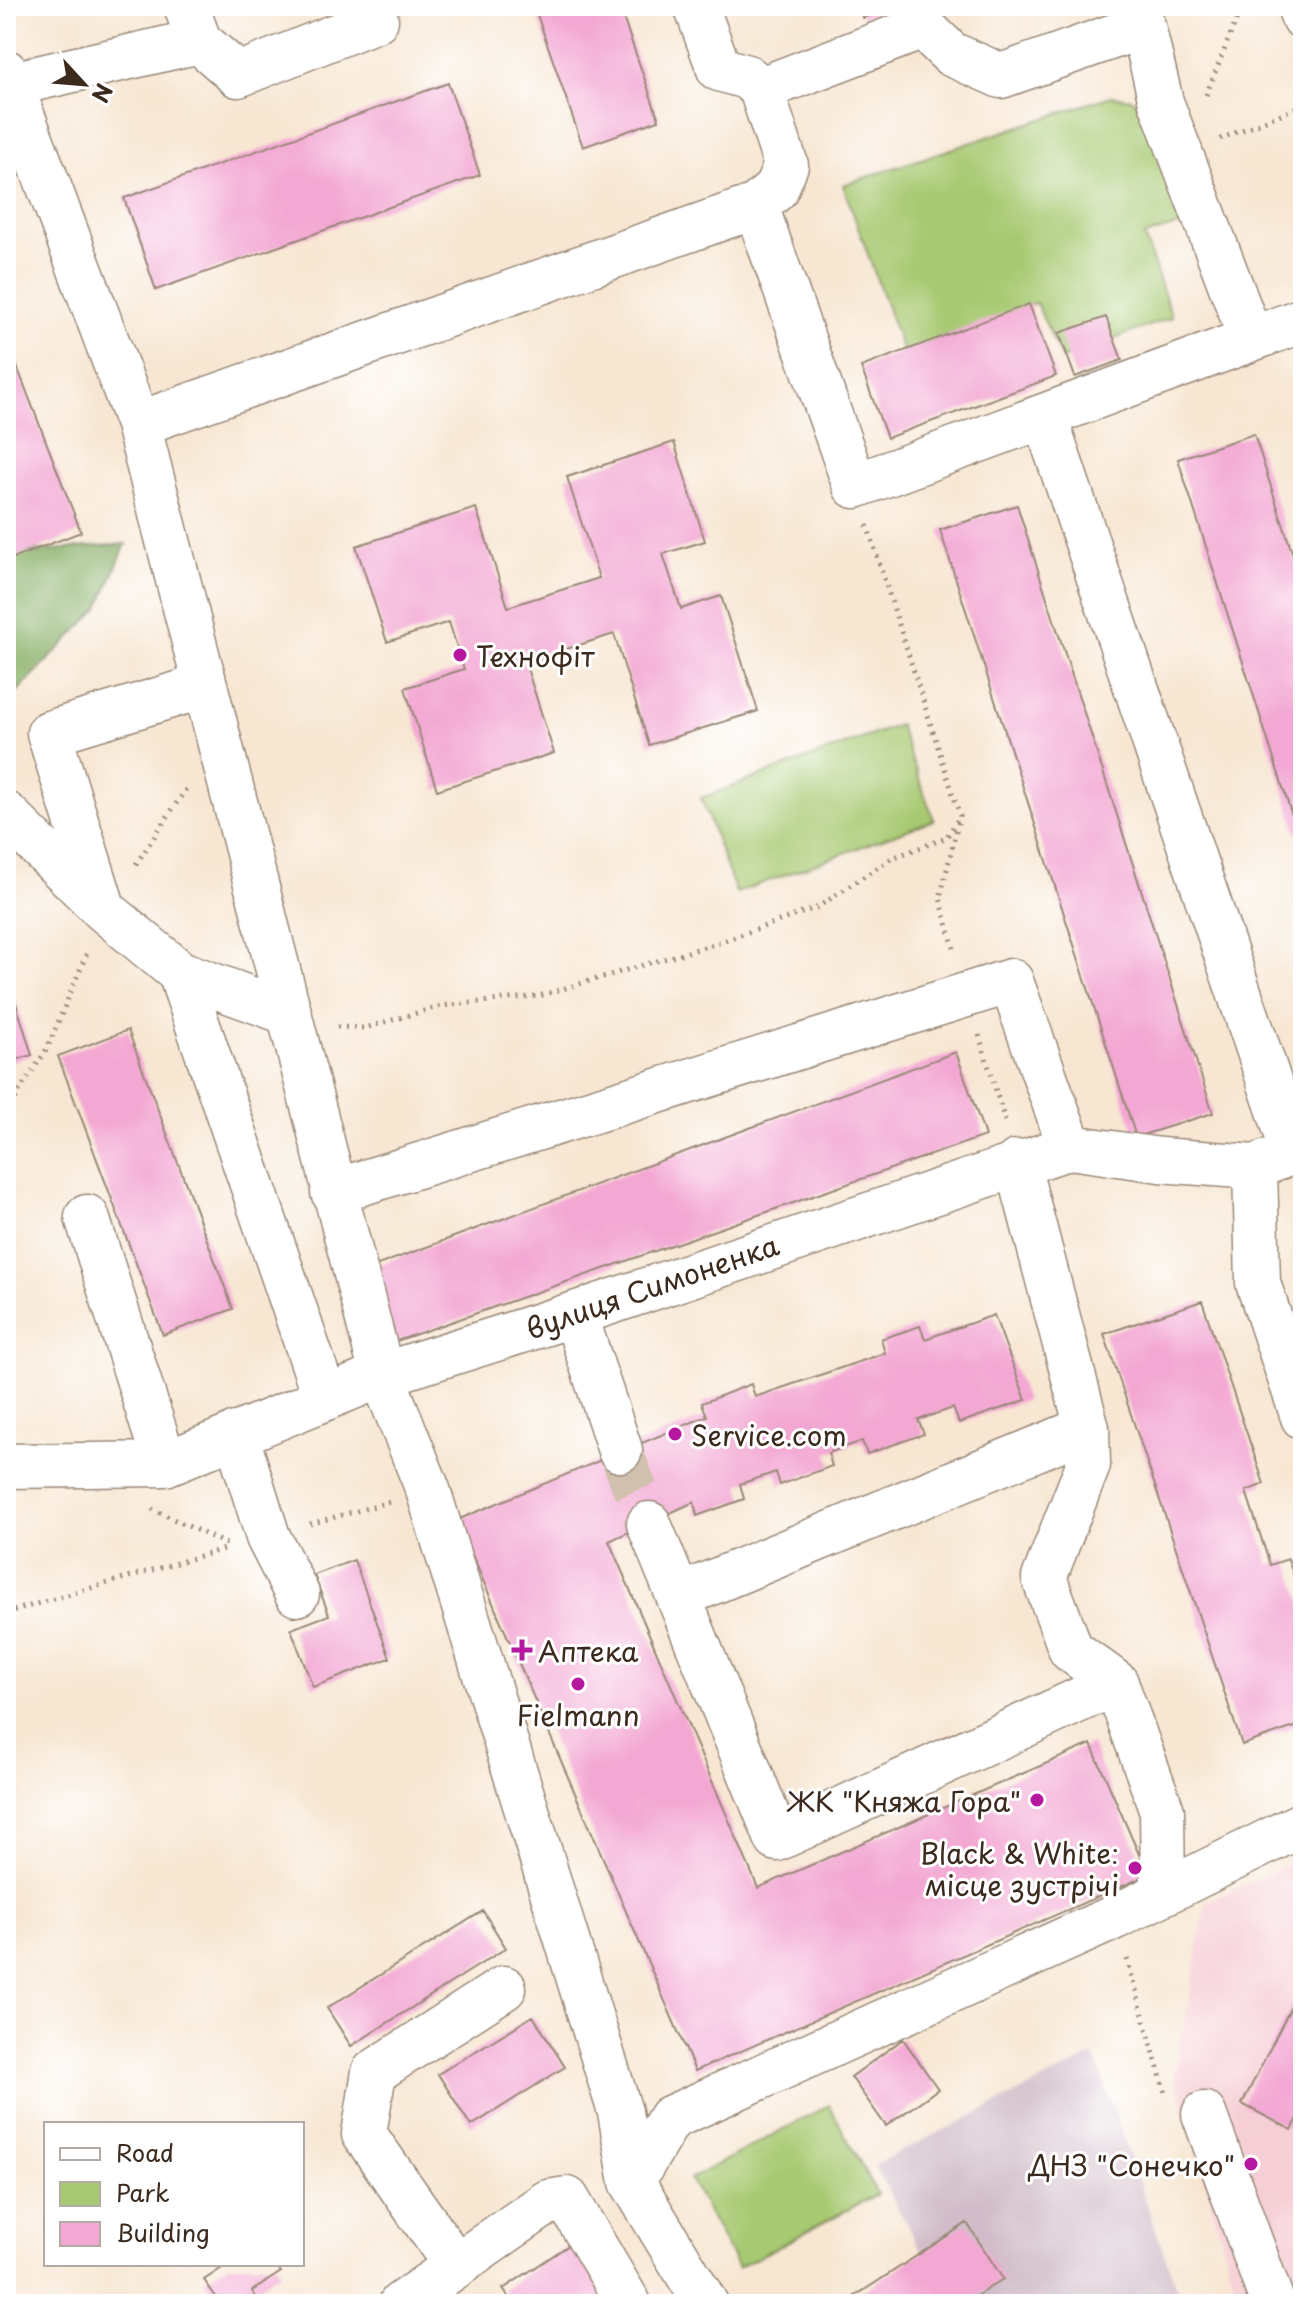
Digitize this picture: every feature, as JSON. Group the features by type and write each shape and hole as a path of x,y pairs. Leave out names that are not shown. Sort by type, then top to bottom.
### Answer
{"street":[{"path":"138,424 756,206 776,189 786,165 761,89 747,77 719,69 696,6"},
{"path":"1299,6 1303,17"},
{"path":"376,20 238,75 192,24 9,78 138,424 286,1012 382,1375 428,1490 620,2112 632,2182 706,2304"},
{"path":"761,89 923,27 951,54 1001,76 1095,23 1143,26 1161,102 1251,339"},
{"path":"756,206 855,486 1303,320"},
{"path":"1045,418 1284,1156 1258,1283 1303,1417"},
{"path":"104,910 49,733 204,686"},
{"path":"6,814 104,910 180,973 286,1012"},
{"path":"180,973 325,1398"},
{"path":"333,1192 1011,981 1070,1147"},
{"name":"вулиця Симоненка","path":"6,1466 165,1464 382,1375 575,1314 1017,1162 1070,1147 1160,1160 1284,1156"},
{"path":"1017,1162 1087,1428 1088,1465 1044,1578 1071,1650 1116,1683 1162,1811 1163,1892"},
{"path":"87,1217 165,1464"},
{"path":"575,1314 620,1450"},
{"path":"679,1596 1087,1428"},
{"path":"236,1434 268,1537 297,1594"},
{"path":"649,1524 777,1839 1116,1683"},
{"path":"632,2182 670,2118 1163,1892 1303,1824"},
{"path":"456,2266 364,2134 374,2072 504,1988"},
{"path":"1204,2114 1273,2304"},
{"path":"401,2304 548,2202 567,2199 629,2304"}],"path":[{"path":"1182,155 1242,6"},
{"path":"1182,155 1303,105"},
{"path":"855,486 960,816 940,898 1017,1162"},
{"path":"286,1012 319,1026 365,1028 441,1006 539,996 721,942 818,907 892,858 946,838 960,816"},
{"path":"6,1613 428,1490"}],"shaded area":[{"name":"ДНЗ \"Сонечко\"","path":"1303,1857 1303,2304 1240,2304 1175,2076 1206,1903"},
{"path":"1094,2055 1182,2304 964,2304 966,2224 922,2252 874,2165"}],"green space":[{"path":"1111,96 1132,99 1152,116 1187,223 1144,236 1172,317 1062,359 1036,303 903,352 843,185"},
{"path":"126,544 99,608 6,703 6,554"},
{"path":"899,725 934,820 736,893 701,798"},
{"path":"829,2105 877,2194 738,2268 690,2179"}],"building":[{"path":"534,6 619,6 659,120 583,147"},
{"path":"858,6 895,6 863,18"},
{"path":"448,83 480,175 156,290 124,198"},
{"path":"1029,304 1056,376 887,438 861,367"},
{"path":"1106,317 1122,360 1075,377 1059,333"},
{"path":"6,338 81,532 6,561"},
{"path":"1254,434 1303,586 1302,847 1178,459"},
{"path":"674,442 705,541 663,554 681,609 721,596 758,711 649,745 614,634 525,662 554,753 437,790 405,688 464,669 449,622 387,642 356,546 476,508 508,607 599,578 567,477"},
{"path":"1017,505 1213,1113 1136,1137 940,530"},
{"path":"6,975 32,1055 6,1063"},
{"path":"128,1030 233,1309 163,1335 58,1056"},
{"path":"956,1052 985,1136 388,1344 364,1270"},
{"path":"1202,1301 1264,1484 1246,1491 1270,1565 1288,1559 1303,1604 1303,1724 1242,1745 1104,1334"},
{"name":"ЖК \"Княжа Гора\"","path":"994,1315 1026,1400 959,1423 953,1408 918,1420 924,1434 867,1454 862,1441 828,1453 832,1466 780,1485 776,1472 740,1484 744,1499 697,1516 694,1502 609,1541 758,1888 1091,1744 1148,1875 695,2071 457,1520 707,1416 702,1403 751,1384 755,1397 885,1353 881,1339 920,1326 925,1339"},
{"path":"354,1560 390,1658 313,1687 291,1629 329,1615 314,1575"},
{"path":"483,1911 506,1948 351,2046 327,2008"},
{"path":"1303,1983 1303,2109 1292,2130 1242,2104"},
{"path":"533,2016 565,2067 471,2126 438,2074"},
{"path":"903,2039 938,2089 886,2126 851,2077"},
{"path":"967,2223 1003,2279 964,2304 843,2304"},
{"path":"572,2243 611,2304 513,2304 503,2289"},
{"path":"225,2266 276,2266 281,2272 252,2291 260,2304 221,2304 204,2280"}],"tunnel":[{"path":"620,1450 649,1524"}],"place":[{"name":"Технофіт","path":"460,655"},
{"name":"Service.com","path":"675,1434"},
{"name":"Аптека","path":"522,1650"},
{"name":"Fielmann","path":"578,1684"},
{"name":"ЖК \"Княжа Гора\"","path":"1037,1800"},
{"name":"Black & White: місце зустрічі","path":"1135,1868"},
{"name":"ДНЗ \"Сонечко\"","path":"1251,2164"}]}
